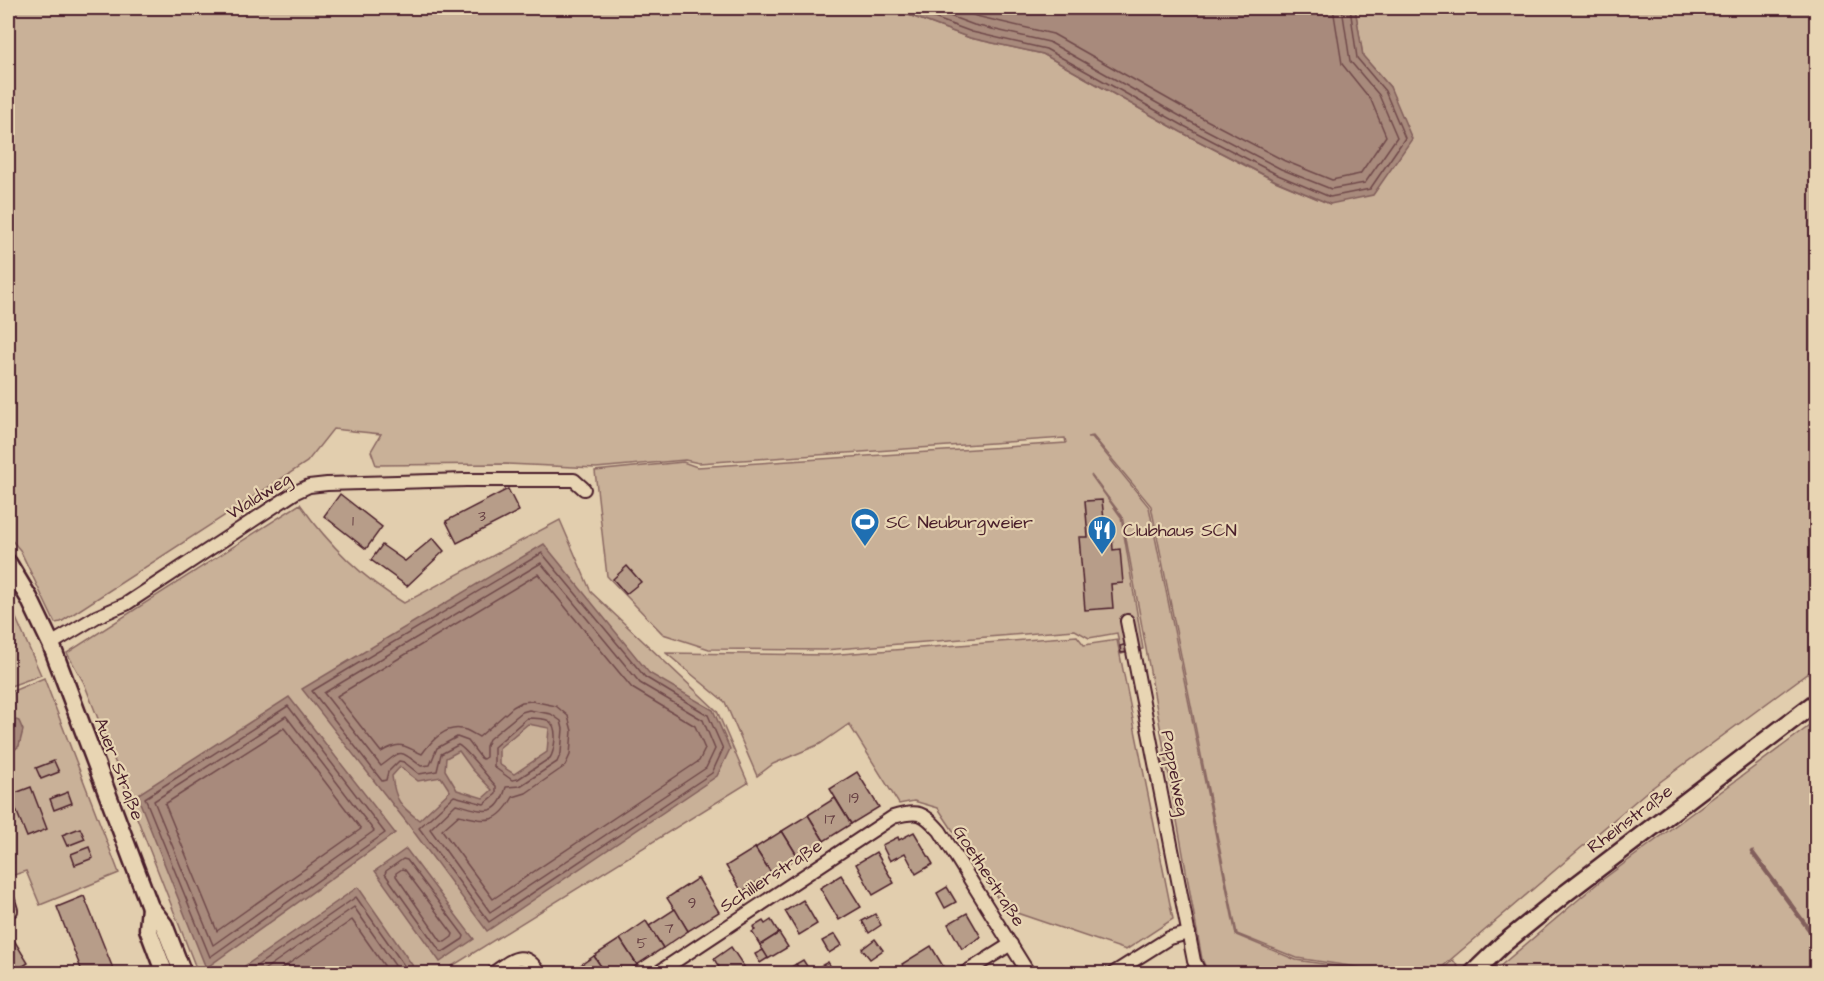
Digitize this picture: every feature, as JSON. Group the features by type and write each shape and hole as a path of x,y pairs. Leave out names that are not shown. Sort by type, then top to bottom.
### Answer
{"main road":[{"name":"Auer Straße","path":"8,562 29,598 51,644 150,907 164,925 183,974"},
{"name":"Rheinstraße","path":"1472,974 1502,945 1566,893 1816,702"},
{"name":"Auer Straße","path":"150,907 148,929 165,974"}],"street":[{"name":"Waldweg","path":"51,644 96,617 126,604 296,492 309,486 466,480 574,480 584,489"},
{"name":"Pappelweg","path":"1126,621 1194,961 1200,974"},
{"name":"Goethestraße","path":"908,813 927,816 940,831 1029,974"},
{"name":"Schillerstraße","path":"656,974 893,818 908,813"},
{"path":"8,900 11,910 8,912"},
{"path":"1112,974 1169,938 1189,933"},
{"path":"963,974 1011,944"},
{"path":"492,974 512,960 520,958 528,959 540,974"}],"shaded area":[{"path":"8,8 890,8 970,38 1043,54 1181,132 1275,181 1330,204 1390,87 1363,56 1355,8 1816,8 1816,667 1645,793 1435,973 1396,973 1297,958 1237,934 1151,506 1093,436 1087,437 1092,437 1149,507 1236,935 1296,960 1384,973 1209,974 1202,959 1122,516 1091,475 1121,517 1143,649 1121,654 1117,633 1089,638 1075,630 824,650 709,649 663,634 607,576 595,471 683,462 697,467 1066,443 1065,438 699,463 685,460 596,468 507,464 376,465 371,451 381,434 333,429 307,462 61,622 55,623 20,550 8,536"},
{"path":"300,504 322,533 347,559 374,583 404,603 560,520 591,592 717,711 748,783 441,973 198,973 84,683 67,653"},
{"path":"8,600 41,675 8,687"},
{"path":"1077,636 1084,645 1117,640 1173,919 1126,950 1005,909 938,808 914,801 899,804 849,724 820,744 773,764 757,776 725,702 666,653 827,655"},
{"path":"44,678 119,873 40,905 26,871 8,877 8,693"},
{"path":"1816,721 1816,973 1492,973 1598,883"},
{"path":"1453,960 1459,968 1454,973 1438,973"}],"water":[{"path":"890,8 1355,8 1363,56 1390,87 1412,139 1373,195 1330,204 1276,181 1181,132 1043,54 970,38"},
{"path":"544,544 649,673 713,710 730,749 717,776 487,931 408,824 302,689","holes":["528,724 549,728 547,752 514,774 499,764 499,748","459,751 492,790 483,798 457,790 445,770 446,758","400,767 418,781 441,777 450,791 419,820 400,802 392,776"]},
{"path":"289,697 395,833 206,968 137,795"},
{"path":"8,717 19,721 23,730 19,746 8,755"},
{"path":"406,849 474,939 440,962 375,871"},
{"path":"358,887 417,972 235,973"}],"building":[{"path":"508,489 519,511 457,543 446,521"},
{"path":"340,494 382,527 366,549 324,516"},
{"path":"1102,500 1104,520 1111,519 1113,550 1120,549 1123,583 1111,584 1113,608 1085,610 1079,537 1088,537 1085,501"},
{"path":"433,538 444,551 407,586 371,560 382,545 405,561"},
{"path":"627,566 641,582 626,594 613,579"},
{"path":"1127,644 1128,652 1121,653 1120,646"},
{"path":"54,761 59,772 41,779 36,768"},
{"path":"857,772 879,807 851,824 830,789"},
{"path":"31,787 47,829 27,837 10,795"},
{"path":"68,792 72,803 54,810 50,799"},
{"path":"835,798 851,824 824,841 808,815"},
{"path":"808,815 824,841 798,857 782,831"},
{"path":"80,828 85,839 67,846 62,835"},
{"path":"782,831 798,857 771,873 755,848"},
{"path":"914,832 933,864 916,874 905,853 890,861 882,845"},
{"path":"89,847 93,858 75,865 71,854"},
{"path":"755,848 771,873 742,892 726,866"},
{"path":"8,852 13,863 8,865"},
{"path":"876,852 894,883 873,895 856,864"},
{"path":"841,875 861,907 839,920 820,888"},
{"path":"698,878 719,912 688,931 667,898"},
{"path":"947,887 956,902 945,908 937,893"},
{"path":"84,896 114,971 106,974 83,974 57,907"},
{"path":"803,900 817,924 799,935 785,911"},
{"path":"675,909 688,931 663,948 649,926"},
{"path":"967,913 981,937 962,949 948,924"},
{"path":"875,914 881,925 869,933 862,921"},
{"path":"771,920 779,933 760,945 752,932 755,930 753,927 763,921 765,924"},
{"path":"646,921 663,948 637,965 620,939"},
{"path":"9,932 28,963 11,974 8,973"},
{"path":"779,933 788,947 768,959 760,945"},
{"path":"835,934 842,945 829,953 822,941"},
{"path":"620,939 637,965 624,974 606,974 594,956"},
{"path":"875,939 883,950 870,959 862,949"},
{"path":"931,946 943,966 931,974 908,974 902,964"},
{"path":"731,947 747,971 743,974 723,974 714,959"},
{"path":"763,950 768,958 760,963 755,954"},
{"path":"594,956 606,974 569,974 569,973"},
{"path":"803,960 810,971 807,974 802,974 796,964"},
{"path":"828,962 835,974 818,974 815,969"},
{"path":"796,964 802,974 791,974 788,969"}],"waterway":[{"path":"1752,852 1816,939"}],"place":[{"name":"SC Neuburgweier","path":"865,548"},
{"name":"Clubhaus SCN","path":"1102,556"}]}
